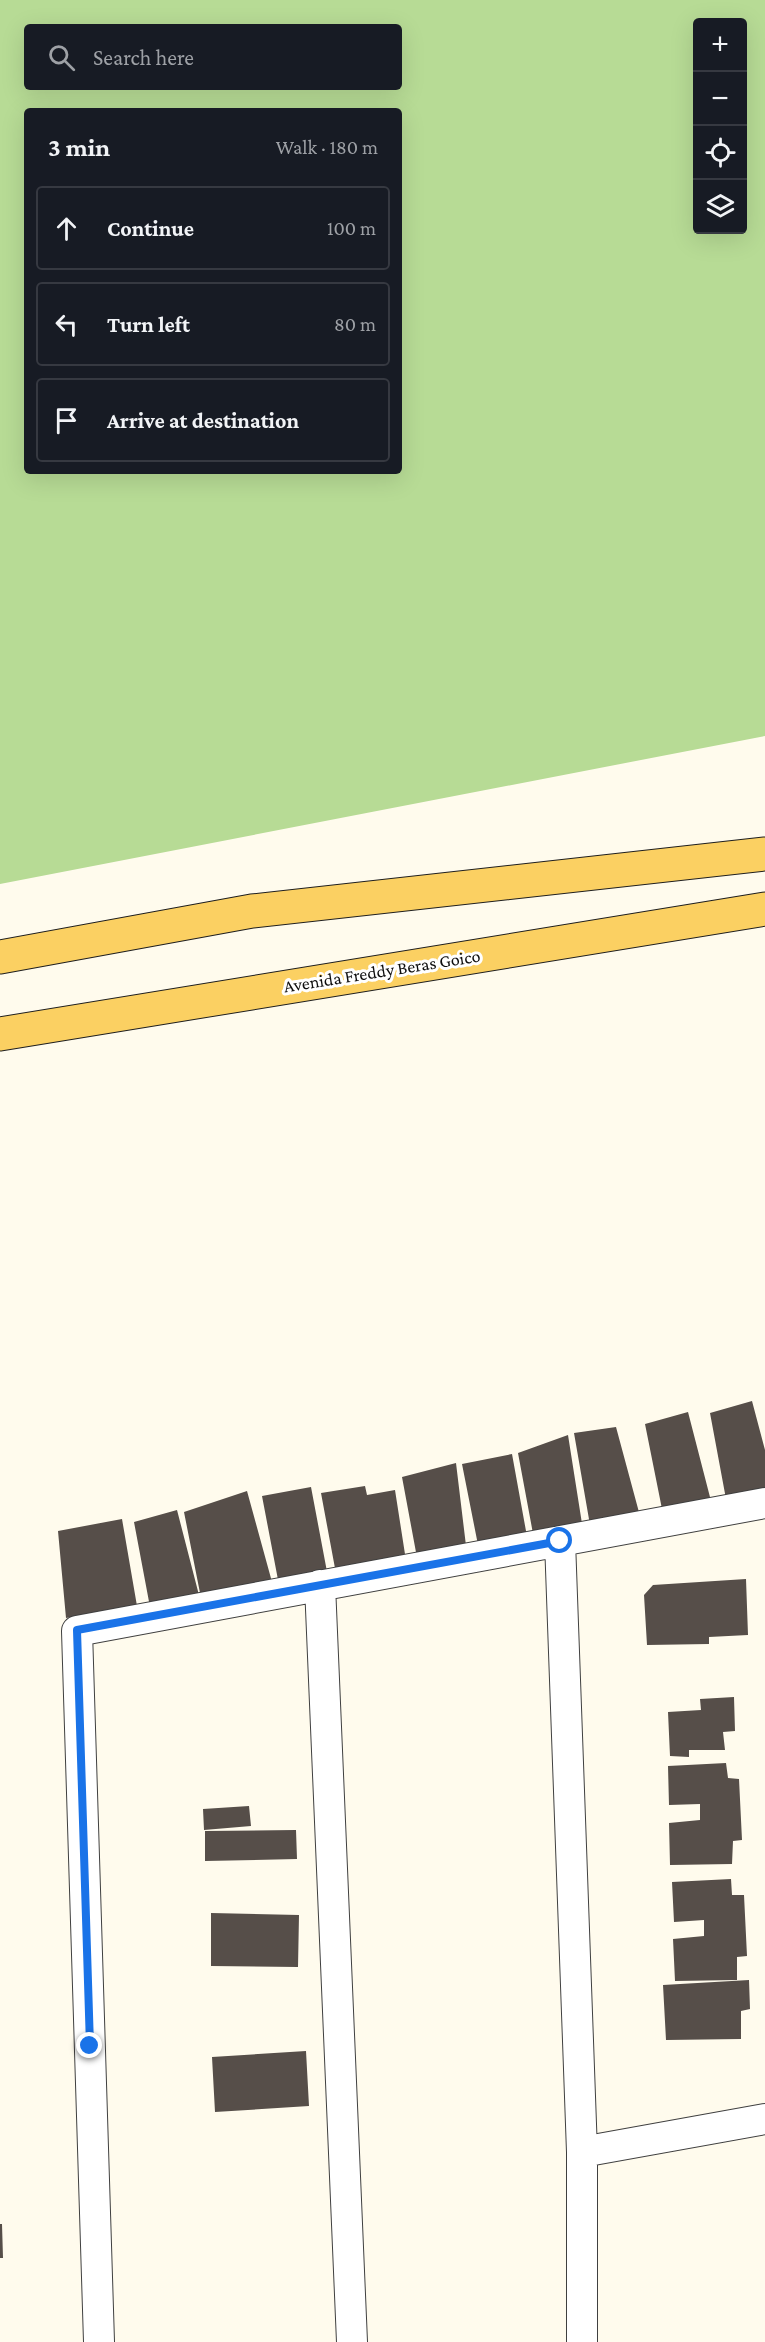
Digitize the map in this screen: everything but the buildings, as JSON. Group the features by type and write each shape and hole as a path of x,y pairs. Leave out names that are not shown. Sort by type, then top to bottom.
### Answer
{"main road":[{"path":"0,957 252,912 765,854"},
{"name":"Avenida Freddy Beras Goico","path":"0,1034 765,909"}],"street":[{"path":"99,2342 77,1630 765,1503"},
{"path":"560,1541 582,2152 582,2342"},
{"path":"320,1586 352,2342"},
{"path":"582,2152 765,2119"}],"green space":[{"path":"0,0 765,0 765,736 0,884"}],"route":[{"path":"90,2046 77,1630 560,1541"}]}
